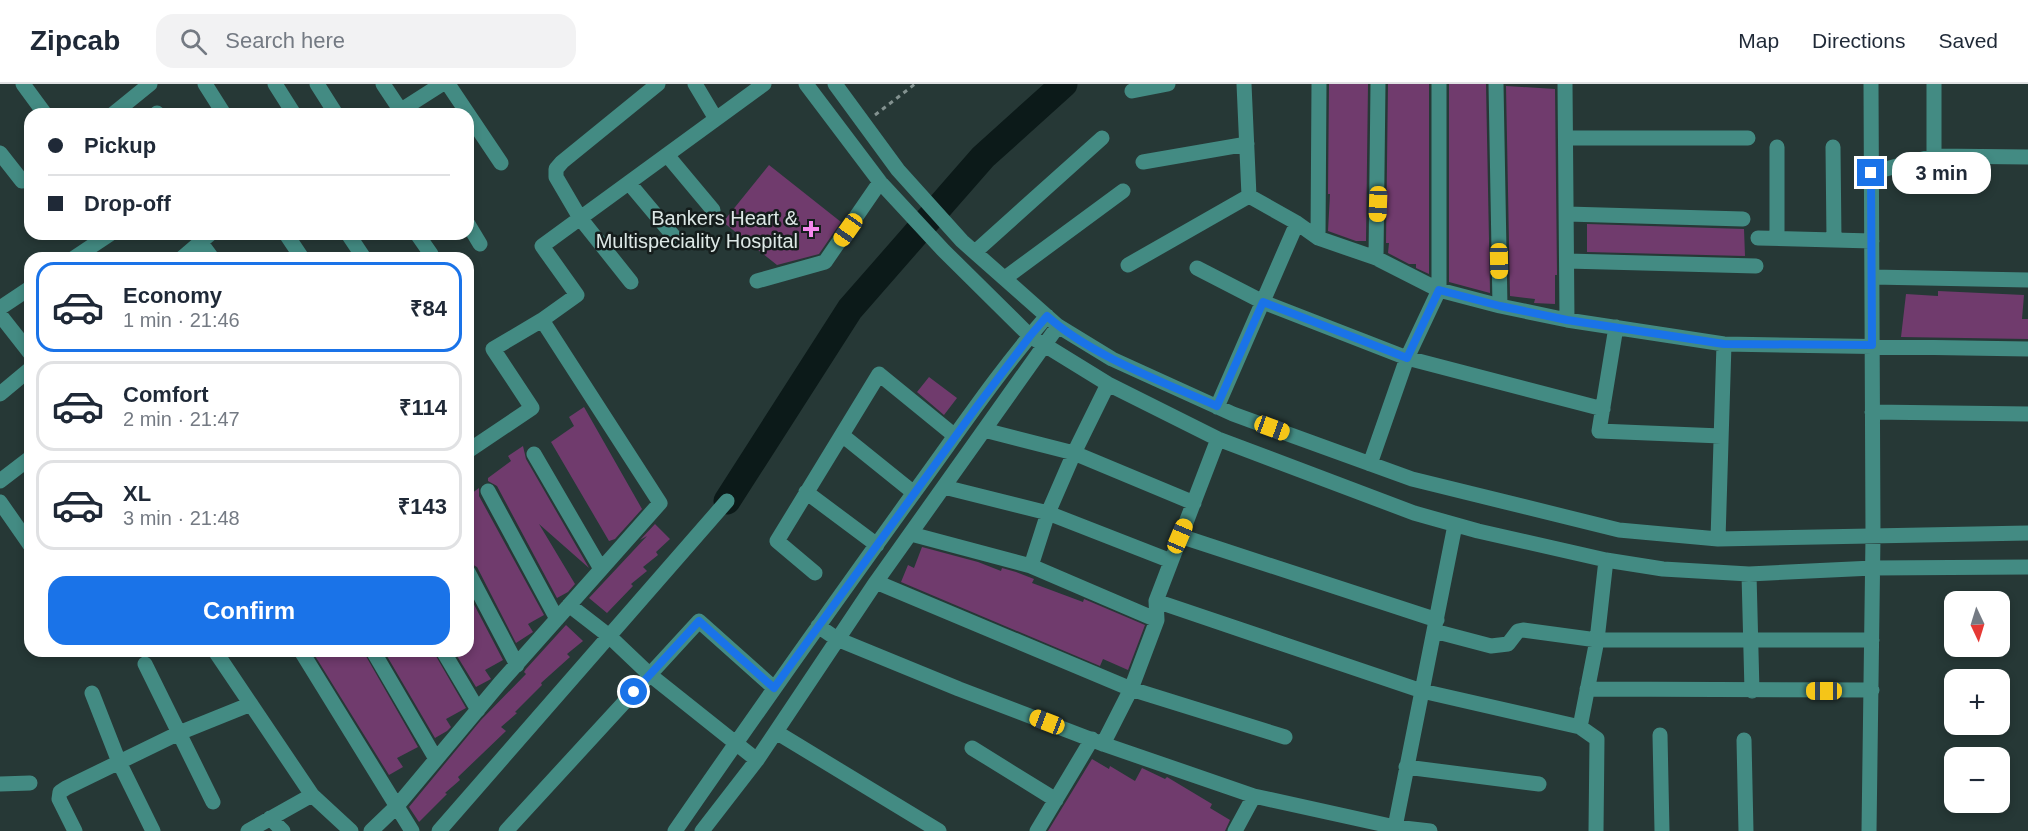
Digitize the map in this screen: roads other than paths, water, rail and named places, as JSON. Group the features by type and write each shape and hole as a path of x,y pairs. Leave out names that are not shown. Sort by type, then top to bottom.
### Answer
{"street":[{"path":"22,84 40,108"},
{"path":"120,108 150,84"},
{"path":"205,84 220,108"},
{"path":"275,84 290,108"},
{"path":"317,84 332,108"},
{"path":"383,84 396,108"},
{"path":"406,108 442,84"},
{"path":"448,84 464,108"},
{"path":"631,282 580,219 556,177 556,169 658,84"},
{"path":"694,84 716,119"},
{"path":"474,447 532,408 493,349 542,320 577,295 542,246 764,84"},
{"path":"806,84 880,183 944,251 1030,336 1108,384 1218,439 1414,513 1455,525 1606,560 1663,569 1749,574 1872,568 2028,567"},
{"path":"835,84 898,170 962,241 1052,321 1112,359 1217,406 1370,464 1412,479 1607,528 1718,539 2028,533"},
{"path":"1132,91 1168,84"},
{"path":"1244,84 1249,196"},
{"path":"1318,238 1319,84"},
{"path":"1376,258 1378,84"},
{"path":"1370,464 1407,358 1439,290 1439,84"},
{"path":"1496,84 1500,306"},
{"path":"1565,84 1567,320"},
{"path":"1869,831 1873,536 1871,84"},
{"path":"1934,84 1934,156"},
{"path":"474,123 501,163"},
{"path":"975,252 1101,138"},
{"path":"1567,138 1748,138"},
{"path":"1143,162 1246,144"},
{"path":"1777,147 1777,238"},
{"path":"1833,147 1834,240"},
{"path":"0,153 22,181"},
{"path":"667,155 713,210"},
{"path":"1871,173 1934,156 2028,157"},
{"path":"629,183 676,238"},
{"path":"757,281 825,262 880,183"},
{"path":"1005,278 1123,191"},
{"path":"1249,196 1297,223 1318,238 1376,258 1439,290 1567,320 1724,344 2028,349"},
{"path":"1128,265 1249,196"},
{"path":"1567,214 1743,219"},
{"path":"1217,406 1297,223"},
{"path":"474,234 480,244"},
{"path":"1758,238 1872,241"},
{"path":"84,252 101,240"},
{"path":"189,252 203,240"},
{"path":"1567,261 1756,266"},
{"path":"1197,268 1263,302 1407,358 1603,409"},
{"path":"1872,278 2028,280"},
{"path":"24,294 1,317 24,346"},
{"path":"371,831 397,806 569,605 660,503 542,320"},
{"path":"675,831 774,688 955,436 1030,336 1052,321"},
{"path":"705,830 757,760 876,582 1044,345 1052,321"},
{"path":"1616,327 1599,431 1721,436"},
{"path":"1718,539 1724,344"},
{"path":"0,394 24,374"},
{"path":"814,573 777,541 879,374 955,436"},
{"path":"1031,566 1048,513 1108,384"},
{"path":"1872,412 2028,414"},
{"path":"984,430 1074,453 1194,503"},
{"path":"842,435 914,493"},
{"path":"1037,831 1131,689 1157,620 1156,601 1218,439"},
{"path":"534,454 601,569"},
{"path":"0,481 24,463"},
{"path":"944,487 1048,513 1171,561"},
{"path":"488,491 557,619"},
{"path":"806,492 877,545"},
{"path":"439,831 727,501"},
{"path":"0,502 24,527"},
{"path":"1404,829 1406,767 1455,525"},
{"path":"911,534 1031,566 1157,620"},
{"path":"1180,536 1491,646 1508,644 1518,631 1523,630 1597,640 1872,640"},
{"path":"1580,727 1597,640 1606,560"},
{"path":"1749,574 1752,691"},
{"path":"876,582 1131,689 1285,737"},
{"path":"474,583 517,665"},
{"path":"1156,601 1422,691 1580,727 1597,739 1596,831"},
{"path":"569,605 609,636 649,674 757,760"},
{"path":"507,830 699,621 774,688"},
{"path":"819,626 837,639 1097,741 1254,796 1404,829 1430,831"},
{"path":"219,657 312,795 351,831"},
{"path":"305,657 412,831"},
{"path":"377,657 436,759"},
{"path":"447,657 478,710"},
{"path":"145,664 213,802"},
{"path":"1587,689 1872,690"},
{"path":"92,693 119,762 153,831"},
{"path":"75,831 59,799 60,792 179,734 251,704"},
{"path":"776,732 930,829"},
{"path":"1660,735 1662,831"},
{"path":"1744,740 1746,831"},
{"path":"972,748 1056,800"},
{"path":"1406,767 1539,784"},
{"path":"0,784 30,783"},
{"path":"248,831 312,795"},
{"path":"1235,831 1254,796"},
{"path":"270,818 283,831"}],"waterway":[{"path":"727,501 850,309 983,157 1064,84"}],"place":[{"name":"Bankers Heart & Multispeciality Hospital","path":"811,229"}]}
